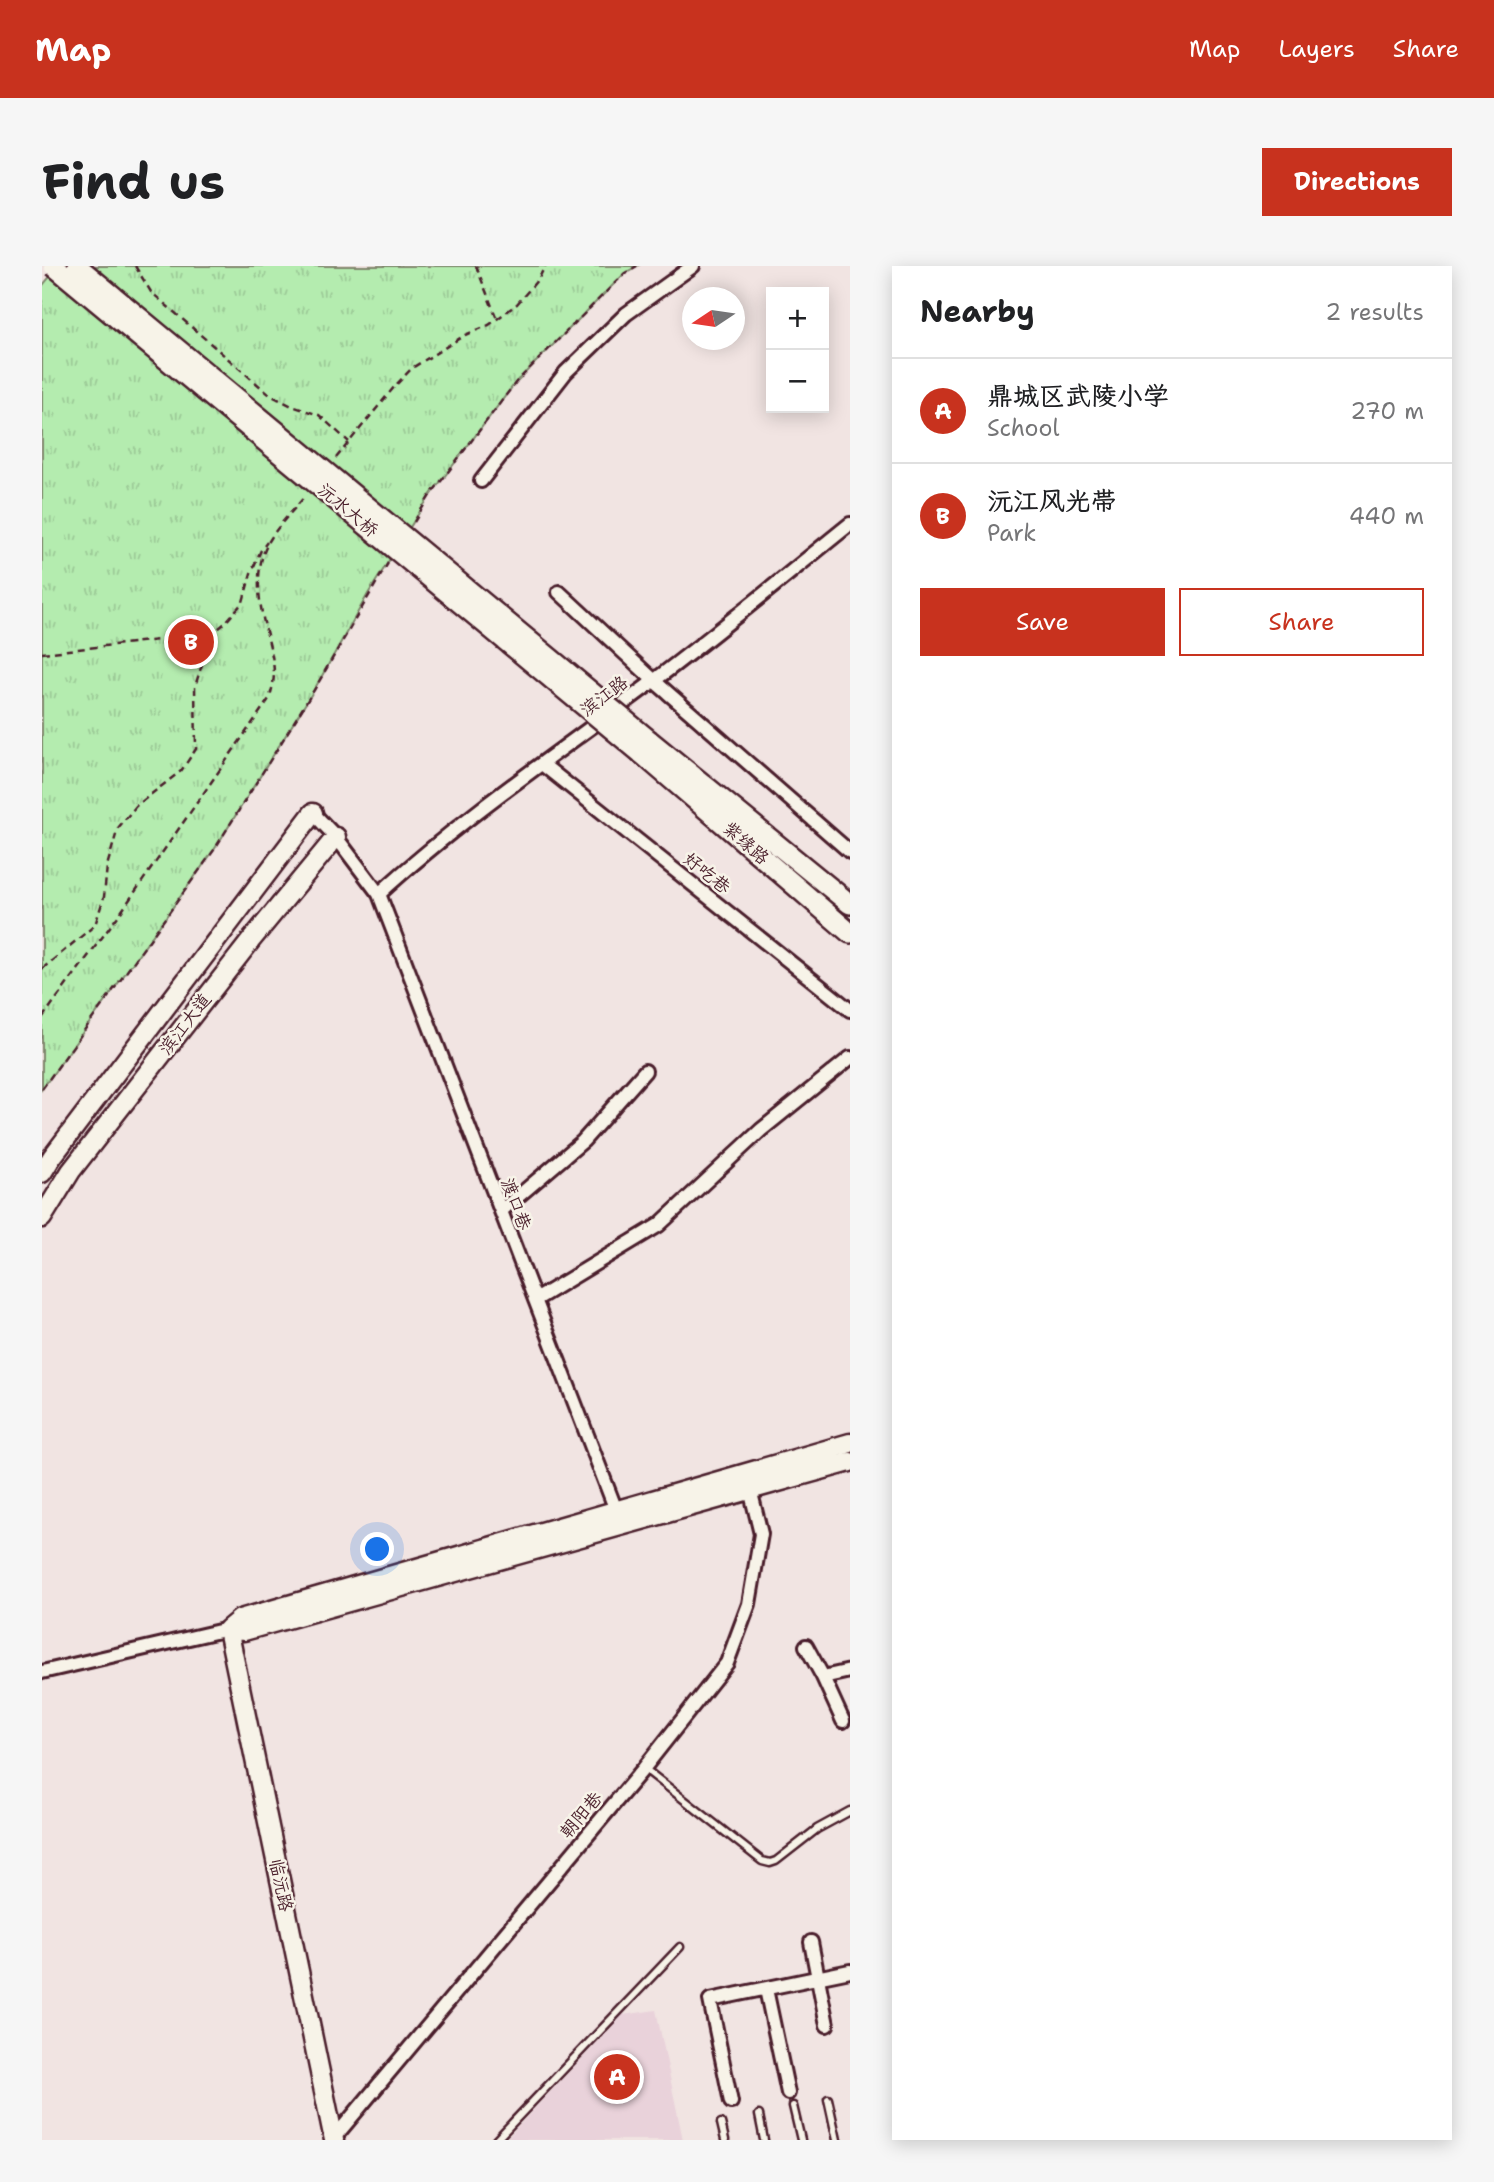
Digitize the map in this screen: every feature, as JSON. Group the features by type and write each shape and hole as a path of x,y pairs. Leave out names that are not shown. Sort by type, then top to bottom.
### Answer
{"main road":[{"name":"沅水大桥","path":"54,266 645,746"},
{"name":"沅水大桥","path":"77,266 645,746"},
{"name":"紫缘路","path":"645,746 850,904"},
{"name":"紫缘路","path":"645,746 850,933"}],"street":[{"path":"481,481 566,372 626,314 693,266"},
{"name":"滨江路","path":"379,894 412,864 654,680 850,524"},
{"path":"559,592 654,680 850,852"},
{"name":"好吃巷","path":"542,764 850,1010"},
{"name":"渡口巷","path":"313,813 336,836 379,894 618,1518"},
{"name":"滨江大道","path":"42,1173 60,1145 313,813"},
{"name":"滨江大道","path":"42,1218 79,1160 336,836"},
{"path":"535,1300 659,1225 761,1130 850,1058"},
{"path":"500,1211 583,1141 645,1071"},
{"path":"42,1672 228,1629 243,1631 748,1481 850,1443"},
{"path":"748,1481 850,1462"},
{"name":"朝阳巷","path":"334,2139 644,1768 727,1663 749,1604 761,1534 748,1481"},
{"name":"临沅路","path":"228,1629 334,2139"},
{"path":"806,1646 843,1721"},
{"path":"823,1677 850,1671"},
{"path":"811,1942 827,2025"},
{"path":"731,2102 710,2000 850,1971"},
{"path":"766,1989 788,2093"}],"lane":[{"path":"644,1768 762,1861 770,1863 817,1829 850,1811"},
{"path":"496,2140 680,1947"},
{"path":"828,2099 837,2140"},
{"path":"793,2106 801,2140"},
{"path":"758,2115 764,2140"},
{"path":"721,2123 725,2140"}],"path":[{"path":"135,266 151,292 270,395 319,415 349,442"},
{"path":"476,266 497,319"},
{"path":"334,461 412,368 465,335 489,325 517,304 539,278 545,266"},
{"path":"409,529 429,497 516,382 625,273 637,266"},
{"path":"42,969 95,925 104,897 107,866 118,828 136,806 180,771 196,749 195,686 212,634 243,602 261,550 309,491"},
{"path":"42,1018 121,912 269,699 275,682 274,661 259,595 260,568 269,540"},
{"path":"42,1089 214,850 314,690 388,562"},
{"path":"42,653 212,634"}],"shaded area":[{"path":"656,2010 683,2140 505,2140 623,2015"}],"green space":[{"path":"59,266 637,266 625,273 516,382 429,497 368,594 314,690 214,850 42,1089 42,286"}],"place":[{"name":"沅江风光带","path":"191,642"},
{"name":"鼎城区武陵小学","path":"617,2077"}]}
